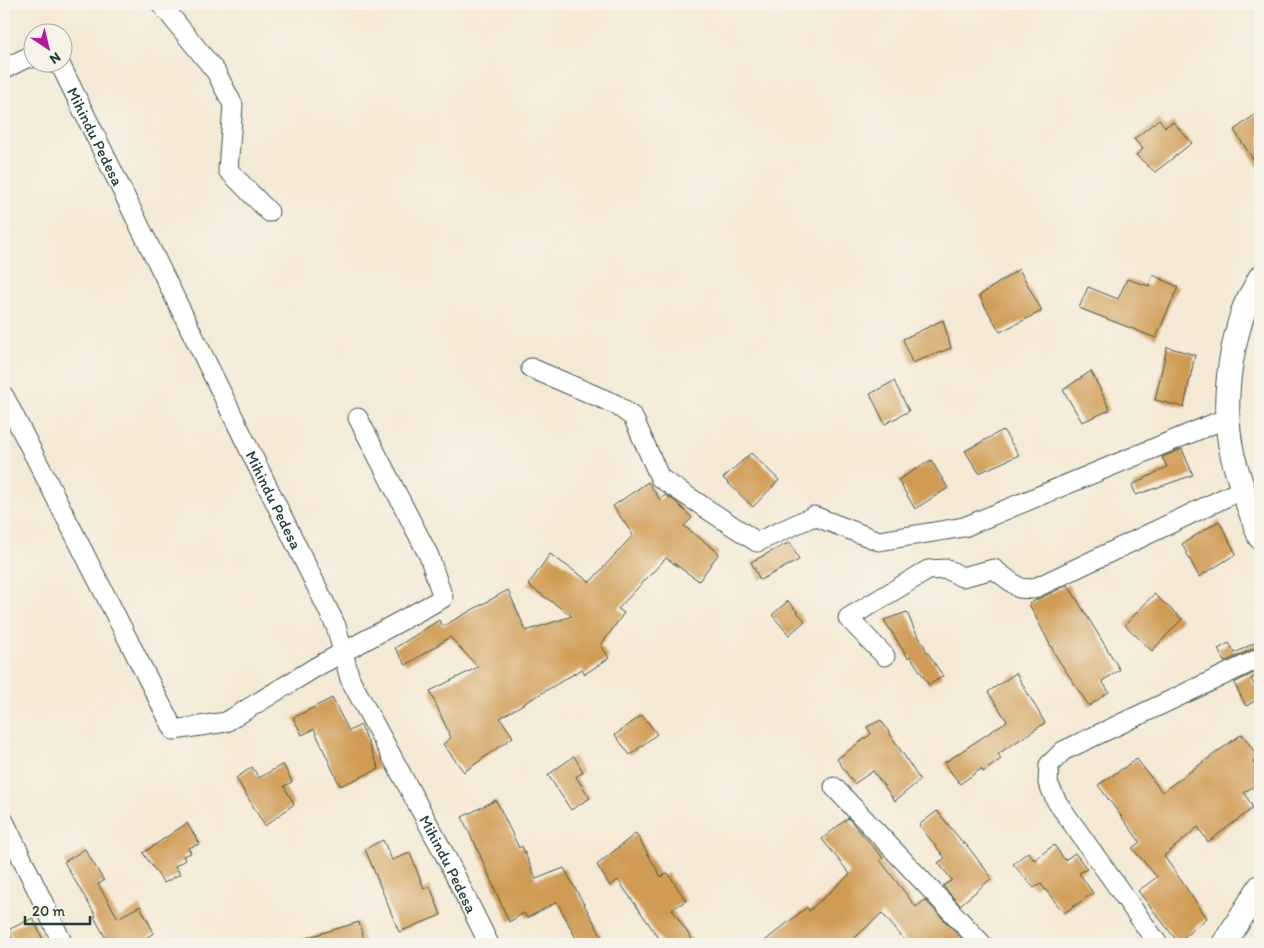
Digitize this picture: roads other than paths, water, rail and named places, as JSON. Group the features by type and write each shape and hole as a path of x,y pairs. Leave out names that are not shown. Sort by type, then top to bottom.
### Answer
{"street":[{"path":"161,4 216,72 233,104 228,170 269,212"},
{"path":"4,69 22,60"},
{"name":"Mihindu Pedesa","path":"65,72 336,626 350,679 446,857 489,944"},
{"path":"1260,278 1244,310 1233,353 1227,418 1232,453 1260,537"},
{"path":"531,368 615,404 633,417 660,478 757,542 814,516 879,541 964,526 1227,418"},
{"path":"4,396 174,730 226,722 316,666 444,598 429,556 358,418"},
{"path":"885,656 848,618 928,570 947,569 962,577 994,569 1020,588 1033,589 1243,489"},
{"path":"1158,944 1057,802 1048,783 1049,766 1063,751 1260,658"},
{"path":"834,787 982,944"},
{"path":"4,821 63,944"},
{"path":"1224,944 1260,886"}]}
